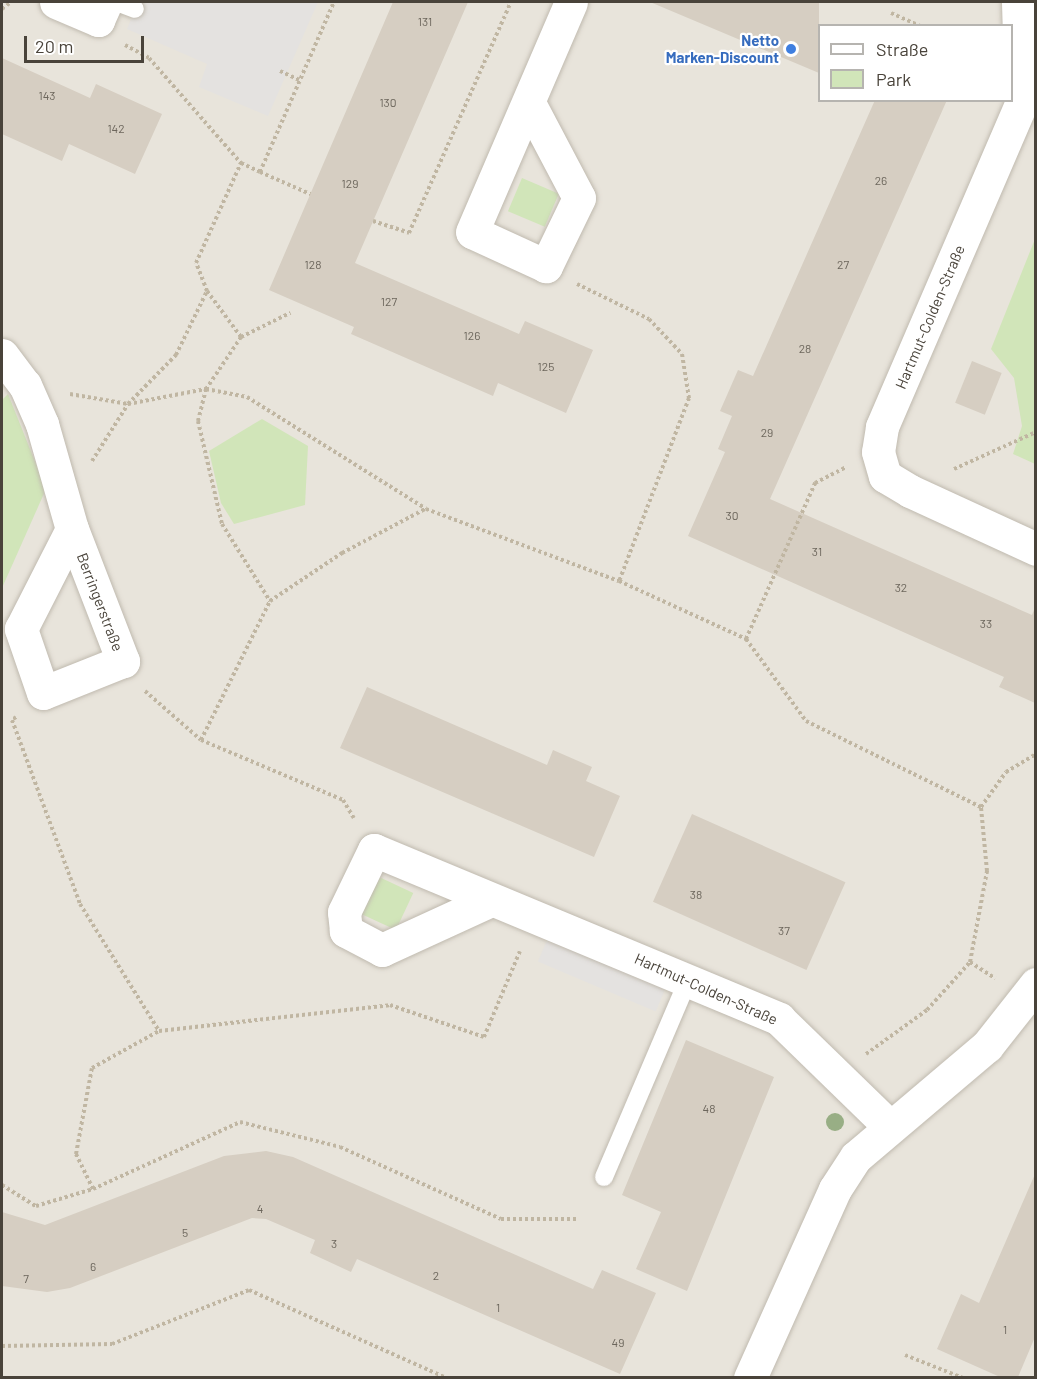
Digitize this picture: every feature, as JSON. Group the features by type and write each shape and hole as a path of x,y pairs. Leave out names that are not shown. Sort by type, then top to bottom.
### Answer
{"street":[{"path":"56,2 114,8"},
{"path":"529,103 579,198 546,266 472,232 571,2"},
{"name":"Hartmut-Colden-Straße","path":"1018,2 1020,70 1027,90 882,427 878,452 885,476 910,491 1035,549"},
{"name":"Berringerstraße","path":"2,355 24,385 123,661 43,693 21,629 70,514"},
{"path":"374,850 344,912 346,932 382,950 491,900"},
{"name":"Hartmut-Colden-Straße","path":"374,850 779,1019 835,1076 889,1126"},
{"path":"750,1377 835,1189 856,1157 889,1126 987,1046 1035,984"}],"lane":[{"path":"604,1177 688,980"}],"path":[{"path":"2,9 11,2"},
{"path":"260,171 334,2"},
{"path":"373,221 409,233 511,2"},
{"path":"114,8 110,37 149,58 241,163 310,194"},
{"path":"891,13 916,24"},
{"path":"280,71 299,80"},
{"path":"241,163 196,263 207,291 241,337"},
{"path":"546,266 649,319 682,354 689,398 619,581"},
{"path":"70,514 128,404 176,355 207,291"},
{"path":"270,600 222,524 198,421 206,389 241,337 290,313"},
{"path":"24,385 128,404 206,389 247,397 426,509 619,581 746,639 806,721 981,807"},
{"path":"910,491 1035,432"},
{"path":"746,639 815,483"},
{"path":"201,740 270,600 342,553 426,509"},
{"path":"123,661 156,705 201,740 343,800 374,850"},
{"path":"43,693 12,720 80,904 159,1031"},
{"path":"835,1076 927,1010 970,962 987,871 981,807 1006,772 1035,754"},
{"path":"93,1189 76,1154 92,1068 159,1031 390,1005 484,1037 535,916"},
{"path":"2,1185 36,1206 93,1189 240,1122 340,1147 501,1219 579,1219"},
{"path":"2,1346 112,1344 249,1290 447,1377"},
{"path":"905,1355 963,1377"}],"shaded area":[{"path":"2,2 1035,2 1035,1377 2,1377"},
{"path":"138,2 318,2 268,116 199,87 207,64 127,29"},
{"path":"550,933 668,983 656,1012 538,962"}],"green space":[{"path":"522,178 559,194 545,227 508,211"},
{"path":"1035,239 1036,464 1013,454 1022,426 1014,378 991,349"},
{"path":"8,394 46,489 2,588 2,400"},
{"path":"262,419 308,446 305,505 234,524 221,503 209,451"},
{"path":"377,876 413,893 396,930 360,913"}],"building":[{"path":"393,2 468,2 355,263 519,334 525,321 593,350 566,413 498,383 493,396 351,334 354,327 269,290"},
{"name":"Netto Marken-Discount","path":"650,2 819,2 818,73"},
{"path":"2,58 90,98 96,84 162,114 135,174 69,144 62,161 2,134"},
{"path":"874,102 946,102 770,499 1032,615 1035,607 1035,703 999,687 1004,677 688,536 725,452 718,449 732,416 720,411 738,370 753,376"},
{"path":"972,361 1002,373 985,415 955,403"},
{"path":"367,687 547,765 553,750 592,767 586,781 620,796 594,857 340,748"},
{"path":"692,814 845,882 806,970 653,902"},
{"path":"686,1040 774,1077 687,1291 636,1269 661,1212 622,1195"},
{"path":"266,1151 293,1157 593,1289 602,1270 656,1293 620,1374 357,1259 351,1272 310,1253 315,1240 266,1219 252,1218 70,1288 47,1292 2,1286 2,1212 45,1225 224,1156"},
{"path":"1035,1174 1035,1337 1018,1377 1000,1377 937,1349 961,1294 979,1303"}],"place":[{"name":"Netto Marken-Discount","path":"791,49"}]}
